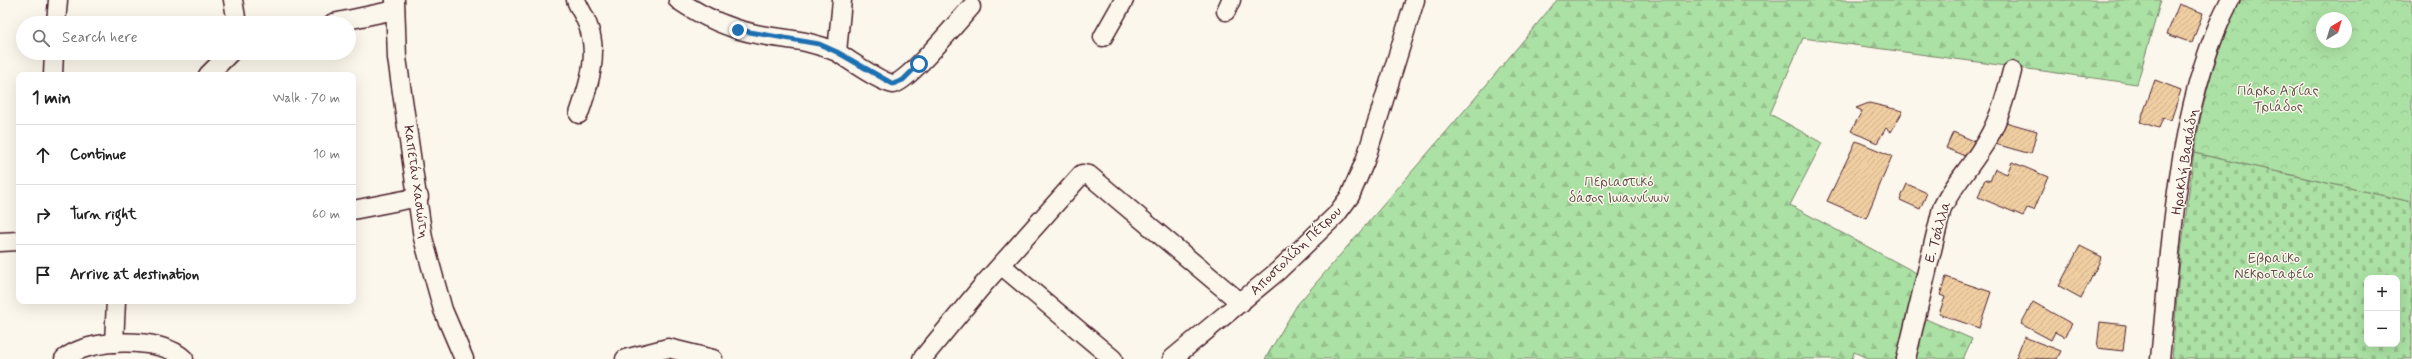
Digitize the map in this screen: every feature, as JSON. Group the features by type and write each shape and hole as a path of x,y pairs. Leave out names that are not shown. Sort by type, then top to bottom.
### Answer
{"street":[{"path":"57,16 58,0"},
{"path":"233,0 236,16"},
{"path":"576,0 590,31 594,57 592,70 579,114"},
{"path":"678,0 702,16 724,26 757,34 812,42 837,52 893,84 899,82 919,64 971,7"},
{"path":"837,52 842,0"},
{"path":"1103,37 1124,0"},
{"name":"Αποστολίδη Πέτρου","path":"1172,359 1241,303 1303,248 1336,215 1350,196 1365,161 1415,0"},
{"name":"Ηρακλή Βασιάδη","path":"2160,359 2179,191 2191,112 2223,3"},
{"path":"356,16 396,5"},
{"name":"Καπετάν Χασιώτη","path":"396,5 398,58 428,259 443,310 464,359"},
{"path":"52,72 53,60"},
{"path":"211,72 223,60"},
{"name":"Ε. Τσάλλα","path":"1906,359 1942,208 1948,196 1981,151 1996,123 2003,107 2012,71"},
{"path":"922,359 1001,265 1082,174 1089,175 1241,303"},
{"path":"356,209 419,197"},
{"path":"0,242 16,241"},
{"path":"1001,265 1113,359"},
{"path":"114,343 116,304"},
{"path":"64,359 76,351 114,343 170,349 184,359"},
{"path":"625,359 668,348 713,359"}],"green space":[{"name":"Περιαστικό δάσος Ιωαννίνων","path":"1557,0 2161,0 2137,84 1803,38 1770,114 1822,143 1790,205 1922,276 1912,313 1972,339 1963,359 1869,359 1854,352 1852,359 1265,359 1297,305 1477,96"},
{"name":"Πάρκο Αγίας Τριάδος","path":"2241,0 2412,0 2412,202 2194,153 2206,94 2224,37"},
{"name":"Εβραϊκο Νεκροταφείο","path":"2194,153 2412,202 2412,359 2172,359 2180,260"}],"building":[{"path":"2179,4 2203,13 2192,43 2167,34"},
{"path":"2155,80 2181,90 2171,120 2163,118 2159,128 2140,122"},
{"path":"1869,103 1903,111 1891,132 1886,128 1877,143 1851,131 1862,111 1856,108"},
{"path":"2002,121 2037,131 2031,154 1995,144"},
{"path":"1953,132 1974,141 1967,157 1946,148"},
{"path":"1856,141 1892,156 1866,218 1827,201"},
{"path":"2012,162 2048,177 2034,210 2027,208 2023,216 1978,197 1985,179 1990,181 1995,169 2007,174"},
{"path":"1907,184 1927,193 1920,209 1900,200"},
{"path":"2080,246 2102,257 2081,298 2059,286"},
{"path":"1946,277 1991,292 1979,328 1939,314 1945,297 1940,295"},
{"path":"2033,302 2072,324 2064,337 2055,332 2051,340 2021,324"},
{"path":"2100,322 2126,325 2123,351 2097,348"},
{"path":"2024,337 2061,351 2057,359 2016,358"}],"route":[{"path":"738,30 777,37 800,39 819,44 837,52 871,73 893,84 903,80 919,64"}]}
